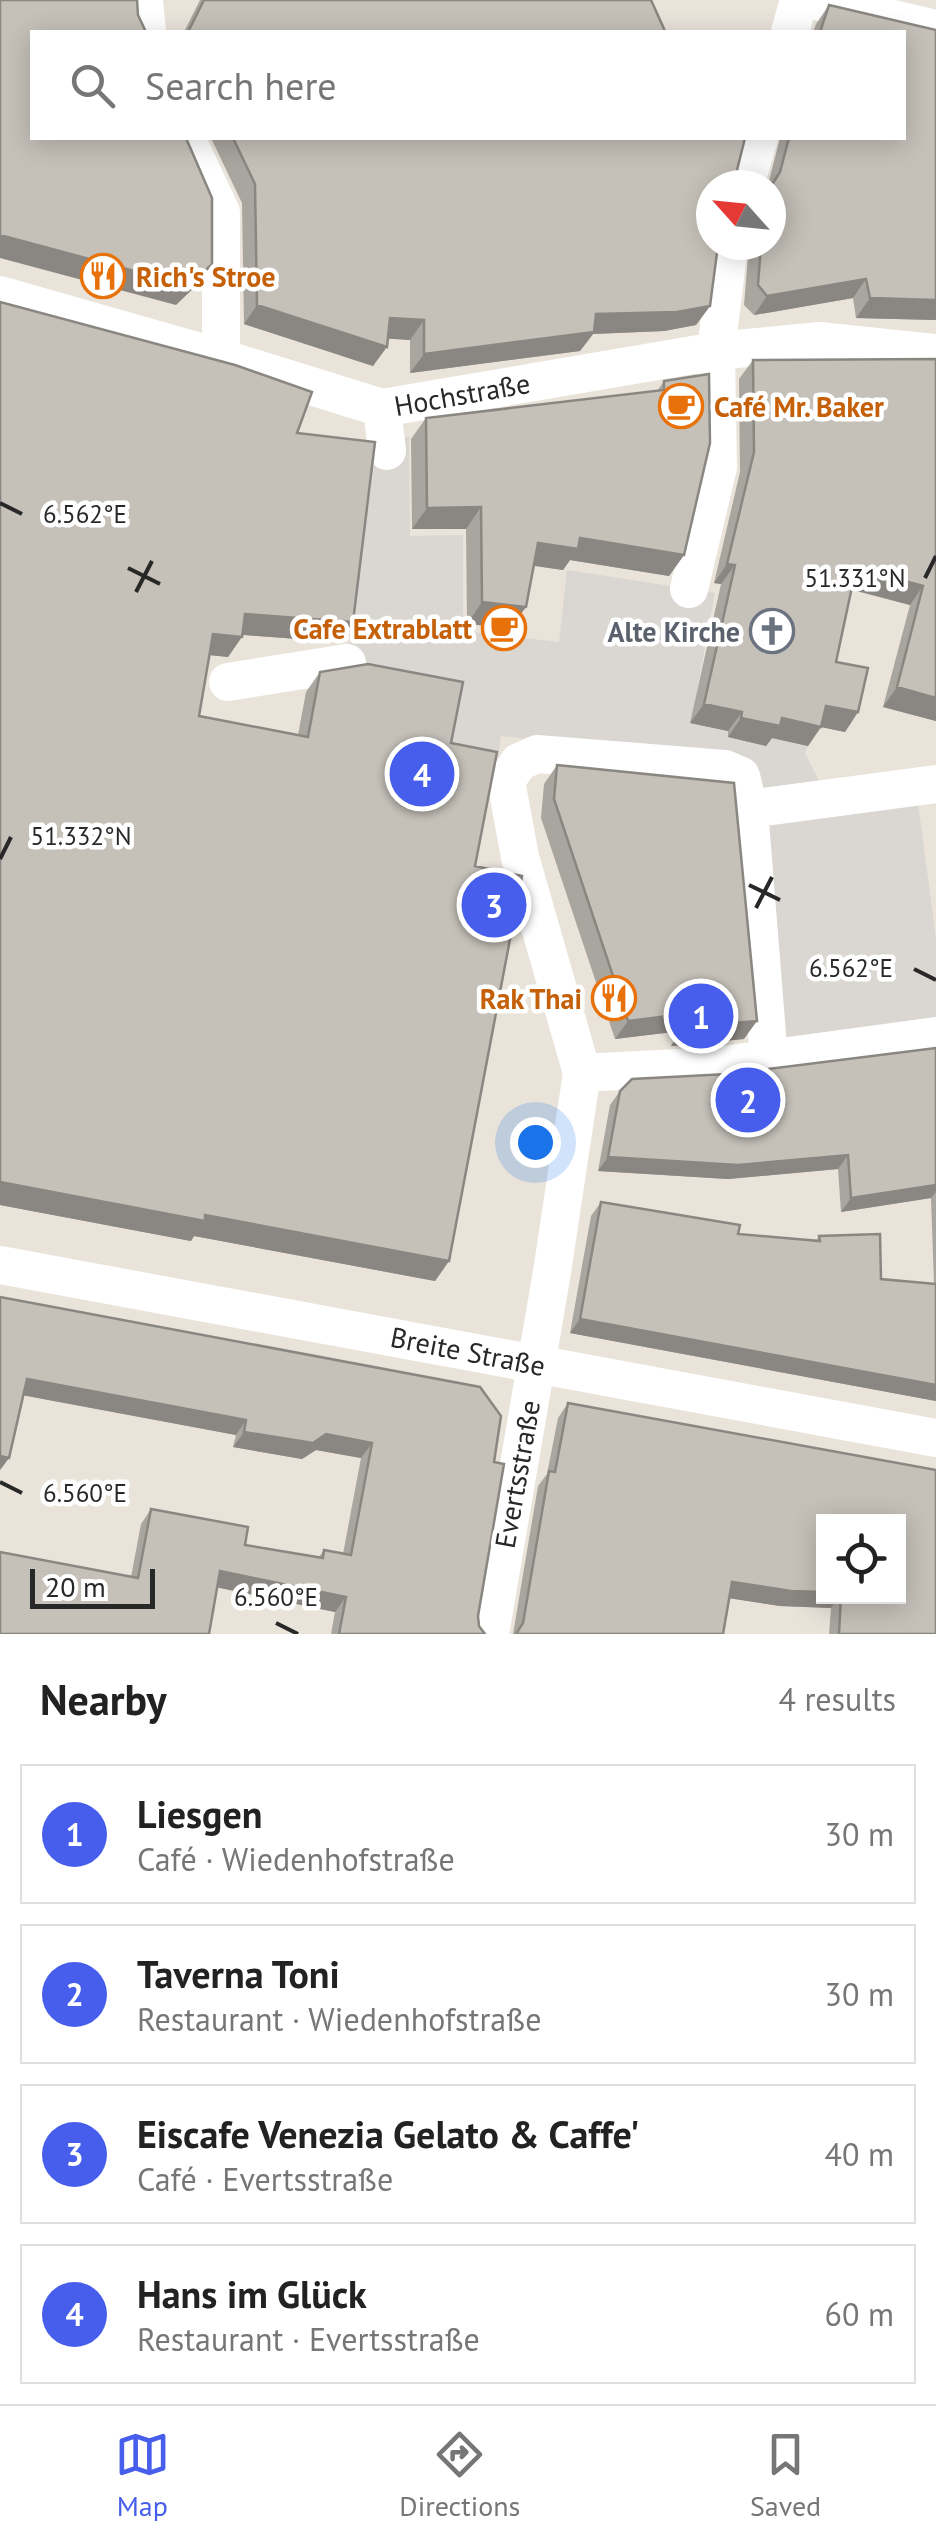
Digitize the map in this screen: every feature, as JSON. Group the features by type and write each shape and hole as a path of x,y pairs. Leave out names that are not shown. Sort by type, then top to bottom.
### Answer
{"street":[{"path":"144,0 147,30"},
{"path":"791,30 799,0"},
{"path":"812,0 936,29"},
{"path":"187,140 221,212 221,358"},
{"path":"748,170 757,140"},
{"path":"689,588 718,466 716,350 727,260"},
{"name":"Hochstraße","path":"0,294 382,408 716,350 819,342 936,353"},
{"path":"382,408 387,451"},
{"path":"228,682 347,663"},
{"name":"Evertsstraße","path":"490,1634 582,1074 520,858 506,781 510,749 725,769 741,776 749,809"},
{"path":"769,1059 749,809 936,784"},
{"path":"582,1074 715,1066 936,1036"},
{"name":"Breite Straße","path":"0,1265 936,1438"}],"shaded area":[{"path":"409,436 410,536 463,535 463,631 559,642 567,570 715,593 691,723 729,731 728,737 766,746 768,737 808,746 805,753 820,783 916,787 936,939 936,1026 784,1042 684,755 501,736 496,769 451,744 347,663 375,458"}],"building":[{"path":"0,0 137,0 145,30 30,30 30,140 187,140 212,198 212,264 190,286 0,235"},
{"path":"204,0 651,0 665,30 189,30"},
{"path":"829,5 936,30 936,300 870,298 866,279 767,296 758,285 760,260 786,260 786,170 781,170 788,140 906,140 906,30 821,30"},
{"path":"234,140 744,140 737,170 696,170 696,260 716,260 710,306 677,312 596,314 594,332 424,354 424,320 390,318 387,347 257,305 255,184"},
{"path":"0,302 235,365 312,392 297,433 375,442 353,622 245,614 242,637 213,634 199,716 308,737 320,672 368,664 463,682 451,743 497,752 475,866 522,876 449,1261 205,1215 205,1221 0,1182"},
{"path":"936,359 936,698 897,687 923,586 856,568 836,662 868,668 858,712 826,706 821,727 782,718 780,726 741,718 742,712 704,704 735,565 727,564 754,452 753,360"},
{"path":"709,374 710,443 684,555 580,538 578,549 538,543 526,607 482,602 481,507 427,508 426,418 664,390 664,381"},
{"path":"557,765 734,783 757,1021 684,1027 700,1012 628,1021 554,799"},
{"path":"936,1048 936,1185 851,1198 848,1155 738,1165 608,1157 620,1091 632,1079 728,1074"},
{"path":"601,1202 740,1225 738,1234 820,1241 819,1236 880,1234 881,1279 936,1284 936,1385 580,1319"},
{"path":"0,1297 480,1387 501,1416 494,1462 504,1464 478,1616 485,1634 339,1634 346,1597 220,1571 209,1634 0,1634 0,1552 138,1578 151,1509 248,1527 245,1545 323,1558 324,1550 351,1555 372,1443 326,1434 313,1443 244,1432 246,1420 27,1379 9,1458 0,1456"},
{"path":"568,1403 936,1470 936,1634 839,1634 841,1604 906,1604 906,1514 816,1514 816,1592 732,1582 723,1634 516,1634 523,1623 549,1471 555,1472"}],"place":[{"name":"Rich's Stroe","path":"103,276"},
{"name":"Café Mr. Baker","path":"681,406"},
{"name":"Cafe Extrablatt","path":"504,628"},
{"name":"Alte Kirche","path":"772,631"},
{"name":"Hans im Glück","path":"422,774"},
{"name":"Eiscafe Venezia Gelato & Caffe'","path":"494,905"},
{"name":"Rak Thai","path":"614,998"},
{"name":"Liesgen","path":"701,1016"},
{"name":"Taverna Toni","path":"748,1100"}]}
